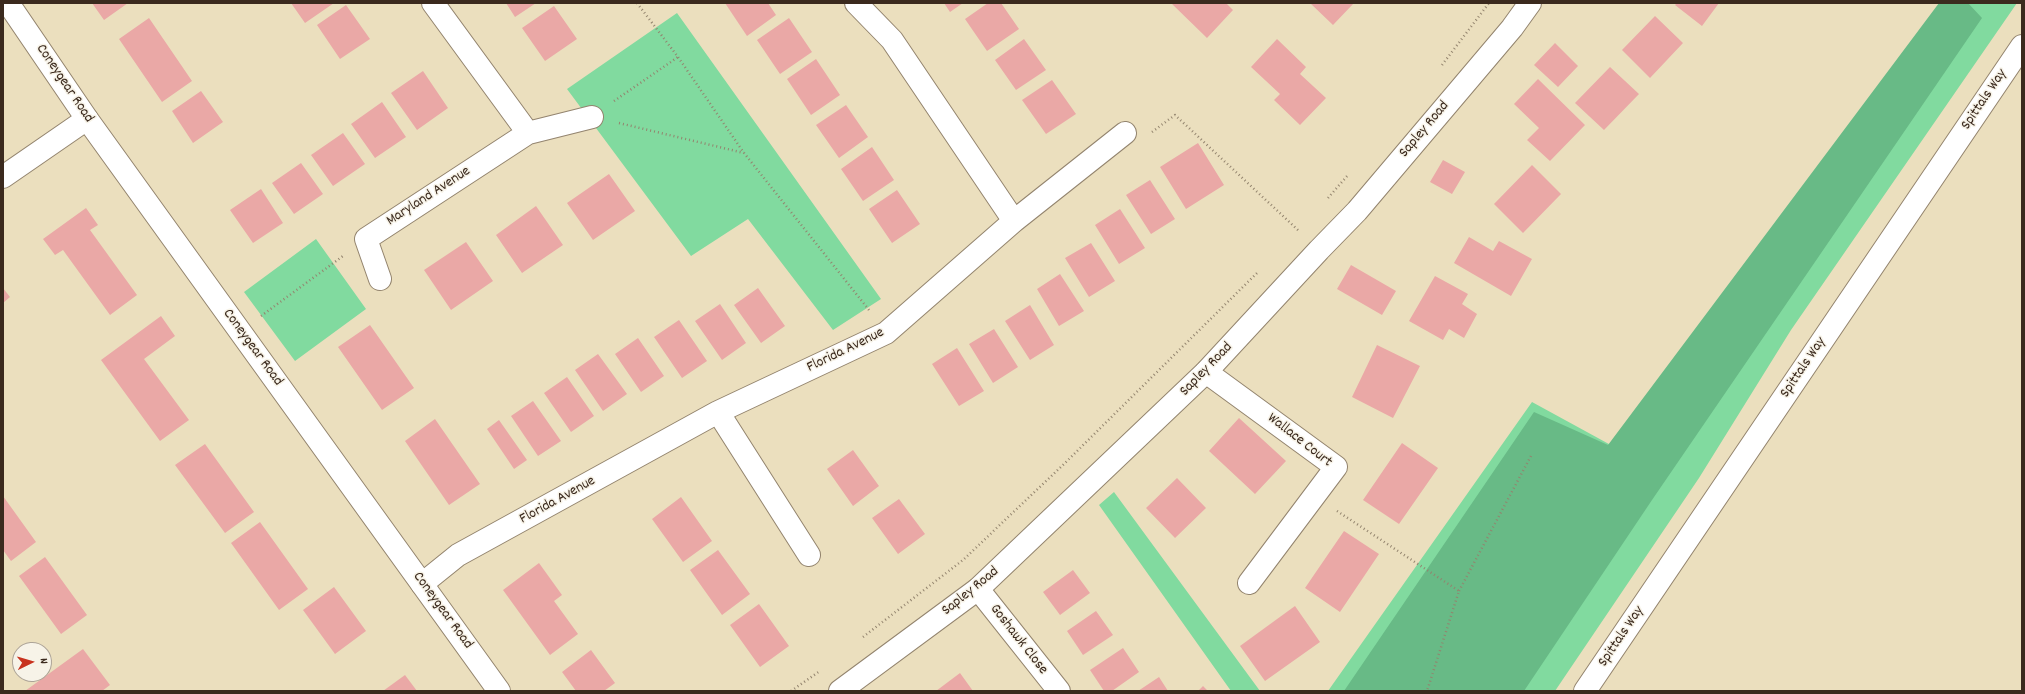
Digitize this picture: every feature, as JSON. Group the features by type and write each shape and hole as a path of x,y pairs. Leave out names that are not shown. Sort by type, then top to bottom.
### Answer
{"main road":[{"name":"Coneygear Road","path":"8,3 87,119 499,691"},
{"path":"433,3 528,133"},
{"path":"856,3 892,40 1014,221"},
{"name":"Sapley Road","path":"840,691 978,589 1206,372 1357,211 1512,28 1530,3"},
{"name":"Spittals Way","path":"1585,691 2022,46"},
{"name":"Maryland Avenue","path":"366,239 528,133 592,117"},
{"path":"3,178 87,119"},
{"name":"Florida Avenue","path":"422,584 458,555 718,412 886,333 1014,221 1125,133"},
{"path":"366,239 380,279"},
{"name":"Wallace Court","path":"1206,372 1336,467 1250,583"},
{"path":"718,412 809,555"},
{"name":"Goshawk Close","path":"978,589 1059,691"}],"path":[{"path":"637,3 678,57 744,153 886,333"},
{"path":"1441,66 1489,3"},
{"path":"592,117 678,57"},
{"path":"1125,133 1146,136 1175,115 1319,250"},
{"path":"592,117 744,153"},
{"path":"1325,202 1350,173"},
{"path":"1293,237 1304,225"},
{"path":"240,331 366,239"},
{"path":"857,642 963,560 1063,465 1260,270"},
{"path":"1427,691 1459,591 1532,454"},
{"path":"1314,496 1459,591"},
{"path":"791,691 826,666"}],"green space":[{"path":"1939,3 1968,3 1982,18 1652,500 1524,691 1344,691 1534,412 1608,445"},
{"path":"1969,3 2017,3 1791,330 1699,478 1555,691 1328,691 1532,402 1651,467"},
{"path":"677,13 881,299 833,330 748,219 691,256 567,89"},
{"path":"316,239 366,309 295,361 244,292"},
{"path":"1114,492 1260,691 1231,691 1099,505"}],"building":[{"path":"92,3 128,3 104,20"},
{"path":"291,3 334,3 305,23"},
{"path":"506,3 536,3 515,17"},
{"path":"725,3 768,3 776,15 747,36"},
{"path":"944,3 963,3 950,12"},
{"path":"988,3 1001,3 1019,29 987,51 965,19"},
{"path":"1171,3 1226,3 1233,10 1207,38"},
{"path":"1310,3 1354,3 1333,25"},
{"path":"1677,3 1719,3 1702,26 1675,5"},
{"path":"346,5 370,39 340,59 317,25"},
{"path":"554,6 577,39 545,61 522,28"},
{"path":"1655,16 1683,43 1650,78 1622,50"},
{"path":"149,18 192,81 162,102 119,39"},
{"path":"789,18 812,52 780,74 757,40"},
{"path":"1024,39 1046,70 1016,90 995,60"},
{"path":"1277,39 1306,67 1300,74 1326,98 1300,125 1274,100 1280,94 1251,67"},
{"path":"1555,43 1578,66 1558,87 1534,65"},
{"path":"816,59 840,95 811,115 787,79"},
{"path":"1610,67 1639,94 1604,130 1575,103"},
{"path":"423,71 448,108 417,130 391,93"},
{"path":"1538,79 1585,125 1550,161 1527,140 1539,128 1514,104"},
{"path":"1052,80 1076,114 1046,134 1022,100"},
{"path":"201,91 223,122 193,143 172,111"},
{"path":"382,102 406,137 375,158 351,124"},
{"path":"846,105 868,137 839,158 816,125"},
{"path":"343,133 365,164 333,186 311,155"},
{"path":"1198,143 1224,185 1186,209 1160,167"},
{"path":"872,147 894,180 863,201 841,169"},
{"path":"1443,160 1465,172 1452,194 1430,182"},
{"path":"301,163 323,194 294,214 272,183"},
{"path":"1532,165 1561,194 1523,233 1494,204"},
{"path":"609,174 635,211 593,240 567,203"},
{"path":"1150,180 1175,219 1151,234 1126,195"},
{"path":"261,189 283,223 253,243 230,210"},
{"path":"897,190 920,224 892,243 869,209"},
{"path":"536,206 563,245 522,273 496,235"},
{"path":"86,208 98,225 90,230 137,295 110,315 63,250 55,255 43,239"},
{"path":"1120,209 1145,248 1119,264 1095,225"},
{"path":"1469,237 1493,251 1499,241 1532,259 1511,296 1454,263"},
{"path":"466,242 493,281 451,310 424,270"},
{"path":"1091,243 1115,281 1089,297 1065,258"},
{"path":"1351,265 1396,291 1382,315 1337,289"},
{"path":"1060,274 1084,311 1059,326 1037,289"},
{"path":"1435,276 1468,294 1462,304 1477,314 1464,338 1449,329 1443,340 1409,321"},
{"path":"3,288 10,297 3,303"},
{"path":"758,288 785,326 761,343 734,305"},
{"path":"720,304 746,343 722,360 695,321"},
{"path":"1030,305 1054,345 1030,360 1005,321"},
{"path":"161,316 175,336 144,359 189,420 160,441 101,360"},
{"path":"679,320 707,361 682,378 654,337"},
{"path":"370,325 414,388 382,410 338,347"},
{"path":"994,329 1018,367 993,383 969,344"},
{"path":"638,338 664,376 641,392 615,354"},
{"path":"1377,345 1420,366 1393,418 1352,397"},
{"path":"957,348 984,391 959,406 932,364"},
{"path":"598,354 627,394 603,411 575,370"},
{"path":"567,377 594,416 571,432 544,393"},
{"path":"533,401 561,441 538,456 511,416"},
{"path":"1239,418 1286,461 1255,494 1209,451"},
{"path":"435,419 480,484 449,505 405,441"},
{"path":"499,420 527,460 514,469 487,429"},
{"path":"1402,443 1438,468 1399,524 1363,500"},
{"path":"205,444 254,512 225,533 175,465"},
{"path":"853,450 879,486 853,506 827,469"},
{"path":"1177,478 1206,508 1175,538 1146,508"},
{"path":"3,496 36,542 11,561 3,550"},
{"path":"681,497 712,541 683,562 652,519"},
{"path":"899,499 925,534 898,554 872,518"},
{"path":"260,522 308,589 279,610 231,543"},
{"path":"1344,531 1379,554 1340,612 1305,588"},
{"path":"718,550 750,594 722,615 690,570"},
{"path":"45,557 87,615 61,634 19,576"},
{"path":"539,563 562,595 554,601 578,634 550,655 503,590"},
{"path":"1073,570 1090,593 1060,615 1043,592"},
{"path":"334,587 366,631 335,654 303,610"},
{"path":"759,604 789,646 760,667 730,625"},
{"path":"1295,606 1320,642 1265,681 1240,646"},
{"path":"1096,611 1113,635 1083,655 1067,631"},
{"path":"1123,648 1139,672 1112,691 1104,691 1090,670"},
{"path":"83,649 110,685 102,691 25,691 37,682 52,682 52,671"},
{"path":"591,650 615,683 604,691 576,691 562,672"},
{"path":"960,673 973,691 936,691"},
{"path":"405,675 417,691 383,691"},
{"path":"1159,677 1168,691 1138,691"},
{"path":"1203,686 1208,691 1198,691"}]}
